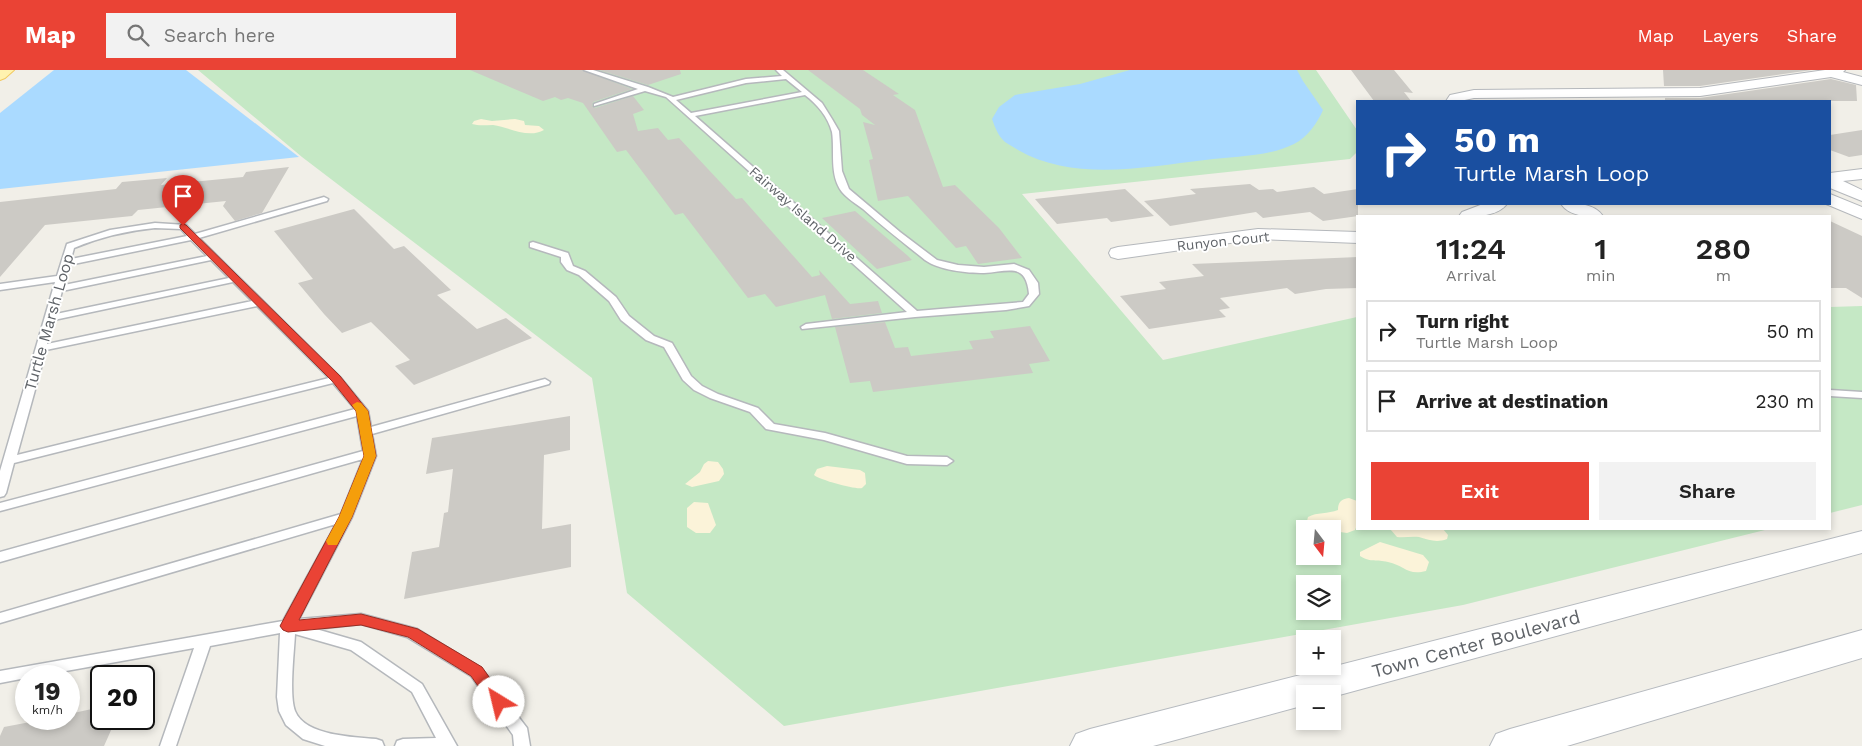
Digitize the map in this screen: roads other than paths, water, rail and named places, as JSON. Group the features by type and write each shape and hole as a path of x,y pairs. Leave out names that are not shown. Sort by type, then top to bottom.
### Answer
{"main road":[{"path":"0,75 6,70"},
{"name":"Town Center Boulevard","path":"1090,746 1862,542"},
{"path":"1510,746 1862,644"}],"street":[{"path":"1455,100 1456,98 1474,94 1700,92 1771,84 1835,72 1862,81"},
{"path":"1831,178 1862,174"},
{"path":"1831,182 1862,196"},
{"path":"1831,199 1862,214"},
{"path":"1470,215 1496,205"},
{"path":"1572,205 1592,215"},
{"name":"Runyon Court","path":"1118,253 1258,234 1356,238"}],"lane":[{"name":"Fairway Island Drive","path":"587,70 646,88 672,99 915,314"},
{"path":"779,70 820,104 835,131 838,171 845,190 897,234 934,262 958,268 984,270 1011,266 1026,272 1034,283 1034,294 1026,304 915,314 806,327"},
{"path":"672,99 746,81 788,77"},
{"path":"596,105 646,88"},
{"path":"690,115 807,93"},
{"path":"65,263 193,237 324,200"},
{"name":"Turtle Marsh Loop","path":"0,493 70,246 92,236 163,224 183,226 336,379 362,411 370,456 346,517 288,626"},
{"path":"533,245 565,255 566,262 570,268 582,272 613,299 624,318 650,338 668,345 687,378 698,388 714,396 754,410 770,427 825,437 907,460 947,461"},
{"path":"58,290 214,257"},
{"path":"0,287 61,278"},
{"path":"50,318 236,279"},
{"path":"42,348 259,302"},
{"path":"9,461 336,379"},
{"path":"366,432 545,382"},
{"path":"1831,393 1862,395"},
{"path":"0,507 362,411"},
{"path":"0,557 369,453"},
{"path":"0,618 346,517"},
{"path":"0,677 288,626 361,619 412,633 476,672 521,733 522,746"},
{"path":"288,626 356,646 417,688 449,745 403,746"},
{"path":"288,626 285,698 287,711 292,720 309,734 331,741 376,746"},
{"path":"168,746 204,641"}],"water":[{"path":"54,70 186,70 299,157 0,189 0,113"},
{"path":"1130,70 1297,70 1323,110 1308,134 1294,144 1284,148 1251,155 1110,170 1062,166 1040,160 1005,142 1000,137 992,119 999,107 1015,95 1080,84"}]}
